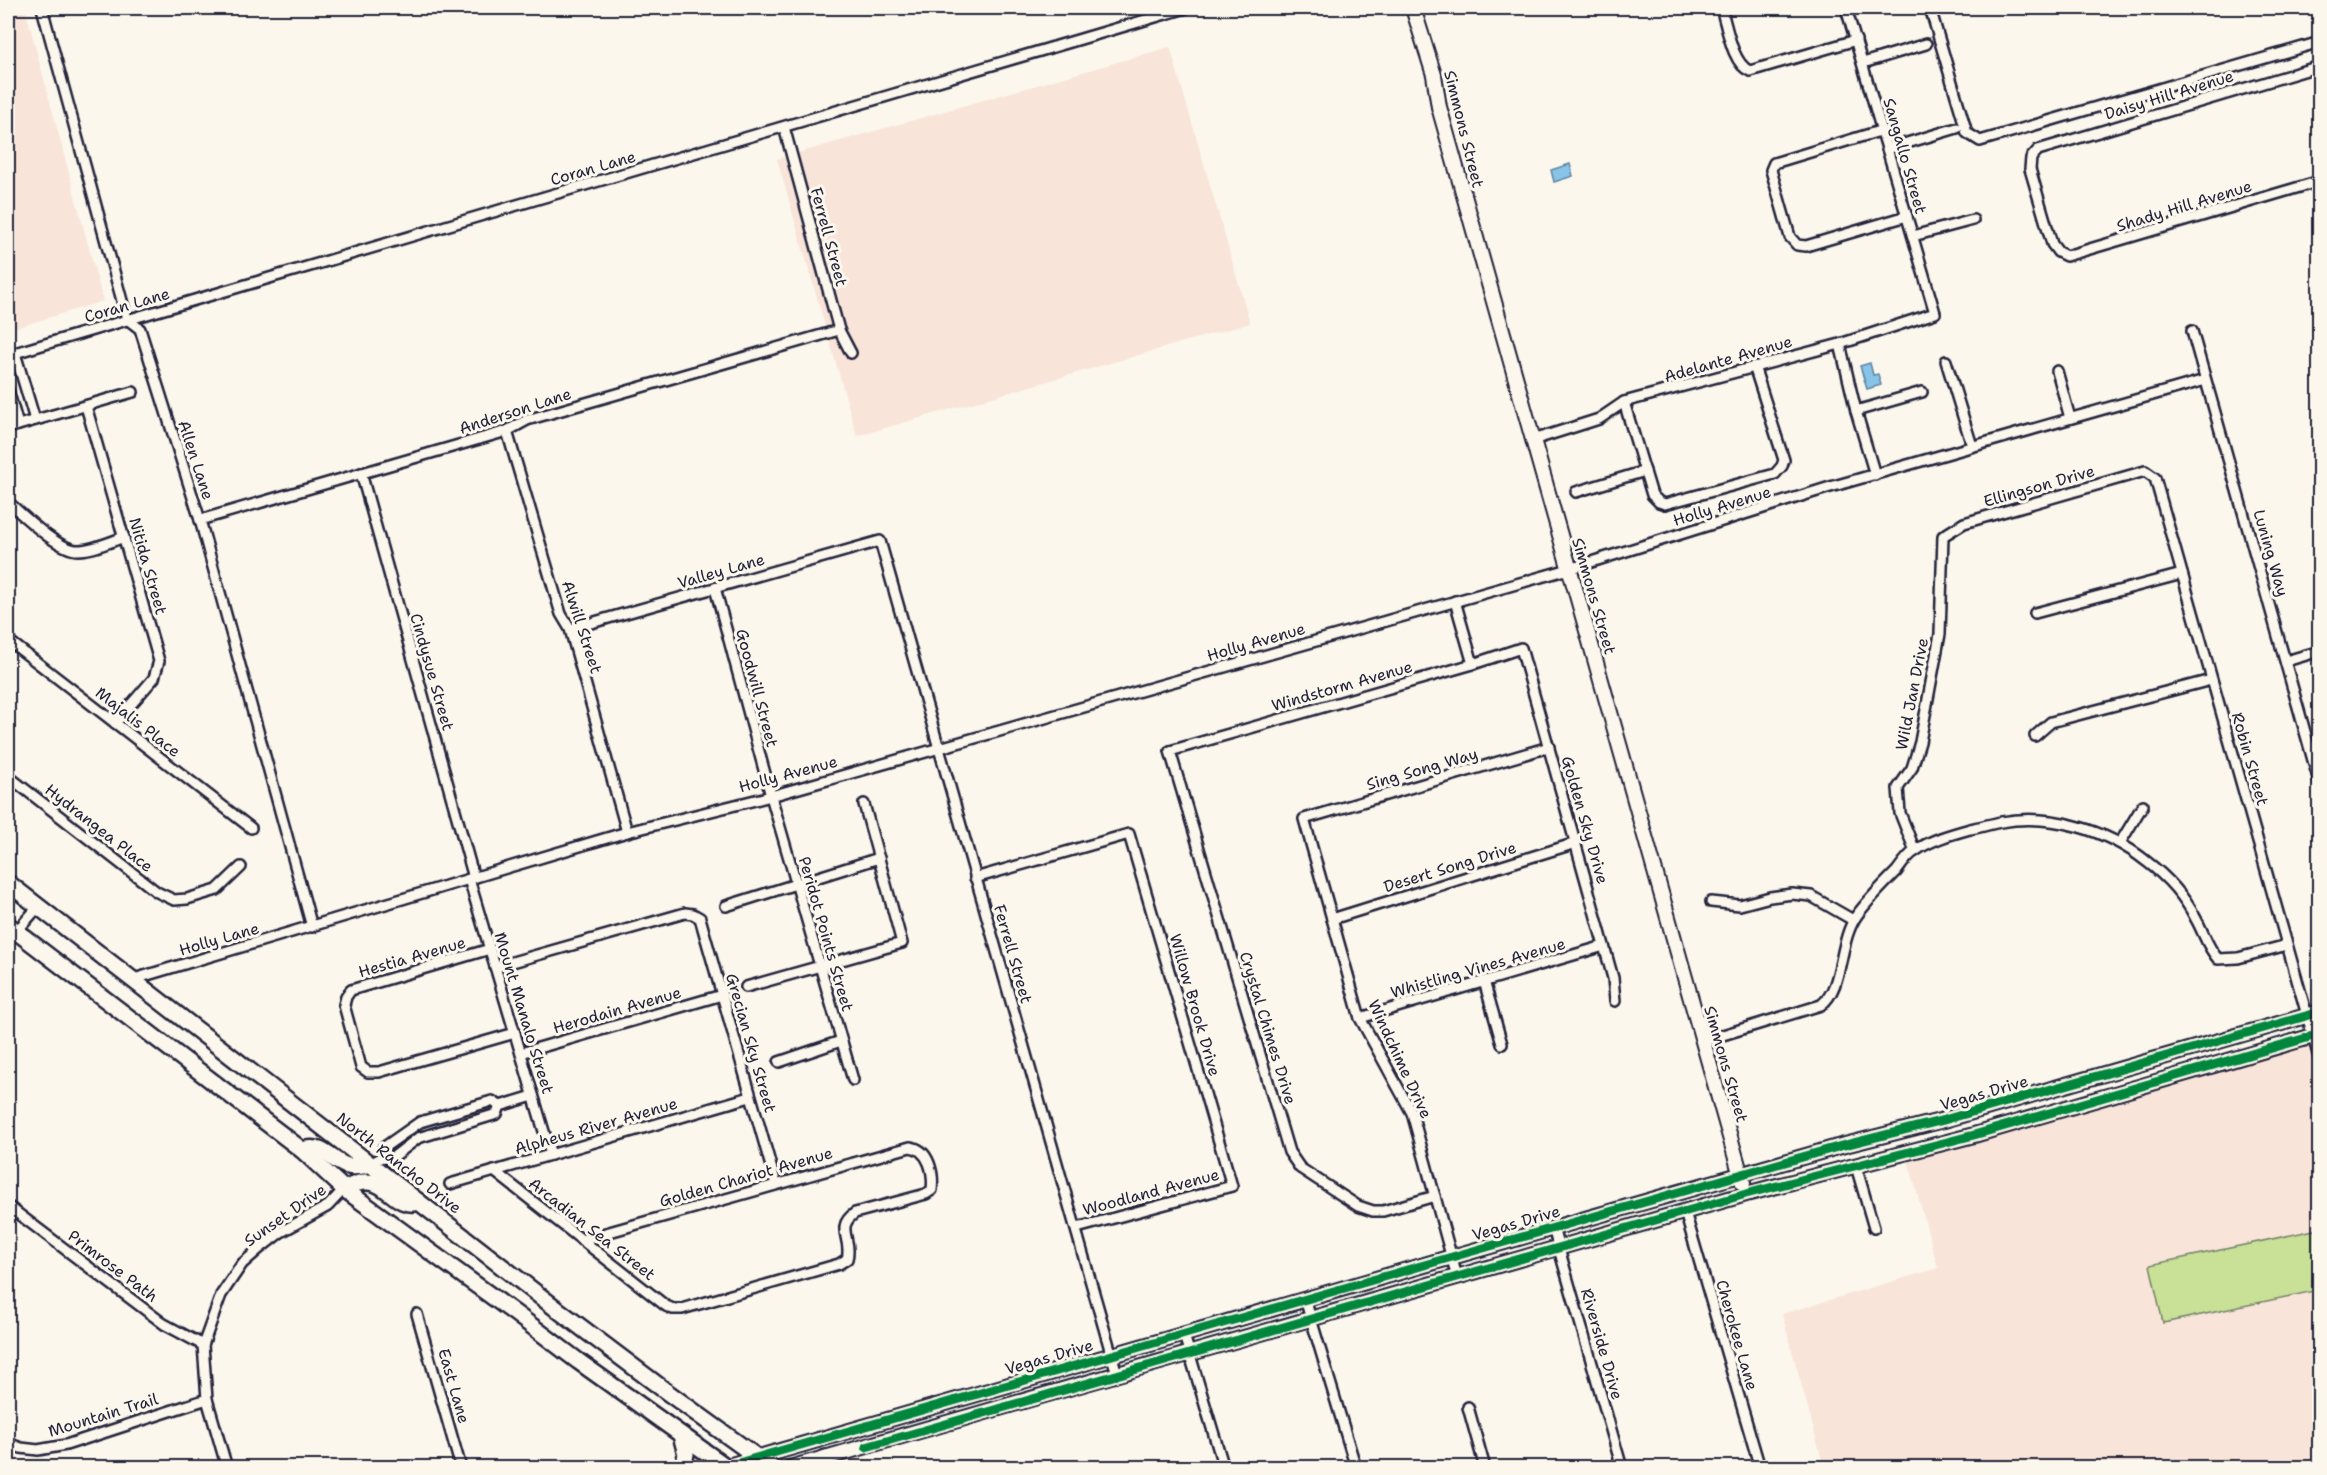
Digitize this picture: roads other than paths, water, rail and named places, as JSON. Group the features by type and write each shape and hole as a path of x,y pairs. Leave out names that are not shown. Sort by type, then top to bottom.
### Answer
{"main road":[{"name":"Simmons Street","path":"1413,8 1434,75 1442,118 1746,1194"},
{"name":"North Rancho Drive","path":"8,883 376,1160 419,1202 657,1385 772,1467"},
{"path":"10,932 302,1150 344,1189 725,1467"},
{"name":"Vegas Drive","path":"725,1467 1553,1228 2313,1014"},
{"path":"790,1467 821,1463 1117,1374 1746,1194 2062,1109 2316,1035"},
{"path":"2055,1088 2062,1109"},
{"path":"302,1150 314,1148 322,1150 350,1168 359,1168 376,1160"},
{"path":"344,1189 361,1182 373,1182 401,1202 407,1204 419,1202"},
{"path":"681,1435 686,1454 683,1467"}],"street":[{"name":"Allen Lane","path":"42,8 127,319 140,329 200,520 312,927"},
{"name":"Coran Lane","path":"11,354 1186,8"},
{"path":"1721,8 1737,61 1744,69 1750,71 1856,40"},
{"name":"Sangallo Street","path":"1846,8 1935,314"},
{"path":"1930,8 1967,133 1980,141 2319,42"},
{"path":"1863,63 1926,44"},
{"name":"Daisy Hill Avenue","path":"2058,252 2052,244 2030,169 2031,158 2038,150 2319,66"},
{"name":"Ferrell Street","path":"784,127 839,330 851,353"},
{"path":"1887,149 1957,128"},
{"path":"1883,130 1774,163 1771,170 1790,237 1797,244 1806,246 1907,216"},
{"name":"Shady Hill Avenue","path":"2058,252 2071,255 2319,181"},
{"path":"1912,236 1973,220"},
{"name":"Adelante Avenue","path":"1533,440 1599,419 1624,402 1840,344 1935,314"},
{"name":"Anderson Lane","path":"200,520 507,431 527,420 839,330"},
{"name":"Luning Way","path":"2192,331 2319,785"},
{"path":"1840,344 1856,411 1875,475"},
{"path":"11,354 35,420"},
{"path":"1946,361 1972,446"},
{"path":"1624,402 1652,495 1659,502 1665,504 1774,474 1782,466 1784,460 1754,366"},
{"path":"2057,371 2070,418"},
{"name":"Holly Avenue","path":"312,927 394,900 627,832 771,796 1569,569 1972,446 2205,380"},
{"path":"8,390 18,425"},
{"path":"8,428 133,392"},
{"path":"1856,411 1922,392"},
{"name":"Nitida Street","path":"87,406 158,654 159,666 154,678 115,723"},
{"name":"Alwill Street","path":"507,431 561,614 570,629 627,832"},
{"path":"1576,492 1645,471"},
{"name":"Ellingson Drive","path":"1943,536 1964,523 2145,471"},
{"name":"Robin Street","path":"2145,471 2156,478 2287,945 2313,1014 2319,1061"},
{"name":"Cindysue Street","path":"361,473 471,879"},
{"path":"8,502 67,548 84,550 124,537"},
{"name":"Wild Jan Drive","path":"1915,851 1900,813 1898,788 1912,768 1920,742 1940,634 1943,536"},
{"name":"Ferrell Street","path":"880,541 1117,1374"},
{"name":"Valley Lane","path":"570,629 880,541"},
{"path":"2036,613 2182,574"},
{"name":"Goodwill Street","path":"715,588 771,796"},
{"path":"1455,601 1473,664"},
{"name":"Majalis Place","path":"8,640 251,828"},
{"name":"Windstorm Avenue","path":"1170,751 1473,664 1521,648"},
{"name":"Golden Sky Drive","path":"1521,648 1613,978 1615,1002"},
{"path":"2286,661 2319,651"},
{"path":"2035,736 2051,722 2211,680"},
{"name":"Sing Song Way","path":"1305,819 1549,747"},
{"name":"Crystal Chimes Drive","path":"1170,751 1289,1152 1294,1161 1300,1168 1363,1209 1383,1211 1435,1196"},
{"name":"Hydrangea Place","path":"8,776 158,892 174,900 187,899 217,890 241,867"},
{"name":"Peridot Points Street","path":"771,796 853,1080"},
{"path":"746,987 902,943 864,804"},
{"path":"2120,843 2143,805"},
{"name":"Windchime Drive","path":"1305,819 1360,1018 1412,1113 1457,1277"},
{"path":"1702,1041 1821,1005 1828,1000 1834,990 1842,950 1853,920 1915,851 1954,833 2002,822 2040,820 2086,829 2120,843 2147,862 2174,887 2196,919 2210,949 2218,959 2238,958 2287,945"},
{"name":"Willow Brook Drive","path":"975,878 1129,834 1232,1185"},
{"name":"Desert Song Drive","path":"1332,919 1576,843"},
{"path":"726,906 879,858"},
{"name":"Mount Manalo Street","path":"471,879 551,1155"},
{"path":"1712,902 1740,905 1791,894 1811,896 1853,920"},
{"path":"10,932 38,907"},
{"name":"Grecian Sky Street","path":"495,967 685,913 700,918 776,1184"},
{"name":"Holly Lane","path":"134,979 312,927"},
{"name":"Whistling Vines Avenue","path":"1360,1018 1604,946"},
{"name":"Hestia Avenue","path":"490,949 351,990 344,1005 361,1067 368,1072 378,1072 515,1033"},
{"path":"1484,981 1502,1044"},
{"name":"Herodain Avenue","path":"521,1053 722,995"},
{"path":"779,1062 841,1041"},
{"path":"376,1160 392,1158 418,1137 496,1114 500,1106 533,1096"},
{"name":"Alpheus River Avenue","path":"450,1184 750,1097"},
{"path":"376,1160 383,1148 420,1122 492,1101 500,1106"},
{"name":"Golden Chariot Avenue","path":"581,1240 910,1147 919,1148 926,1154 933,1182 932,1190 926,1194 855,1214 846,1219 844,1228 850,1250 848,1258 839,1264 682,1310 673,1310"},
{"path":"1856,1166 1874,1228"},
{"name":"Arcadian Sea Street","path":"494,1172 673,1310"},
{"name":"Woodland Avenue","path":"1077,1228 1232,1185"},
{"name":"Sunset Drive","path":"227,1467 207,1399 203,1345 221,1295 242,1264 281,1232 328,1206 344,1189"},
{"name":"Primrose Path","path":"8,1206 164,1324 203,1345"},
{"name":"Cherokee Lane","path":"1685,1212 1760,1467"},
{"name":"Riverside Drive","path":"1553,1228 1622,1467"},
{"path":"1305,1299 1356,1467"},
{"name":"East Lane","path":"417,1314 461,1467"},
{"path":"1184,1335 1224,1467"},
{"name":"Mountain Trail","path":"8,1443 21,1448 38,1450 66,1445 207,1399"},
{"path":"1468,1407 1485,1467"}],"water":[{"path":"1570,164 1573,176 1554,182 1551,170"},
{"path":"1870,363 1873,375 1878,374 1881,385 1867,389 1860,366"}]}
